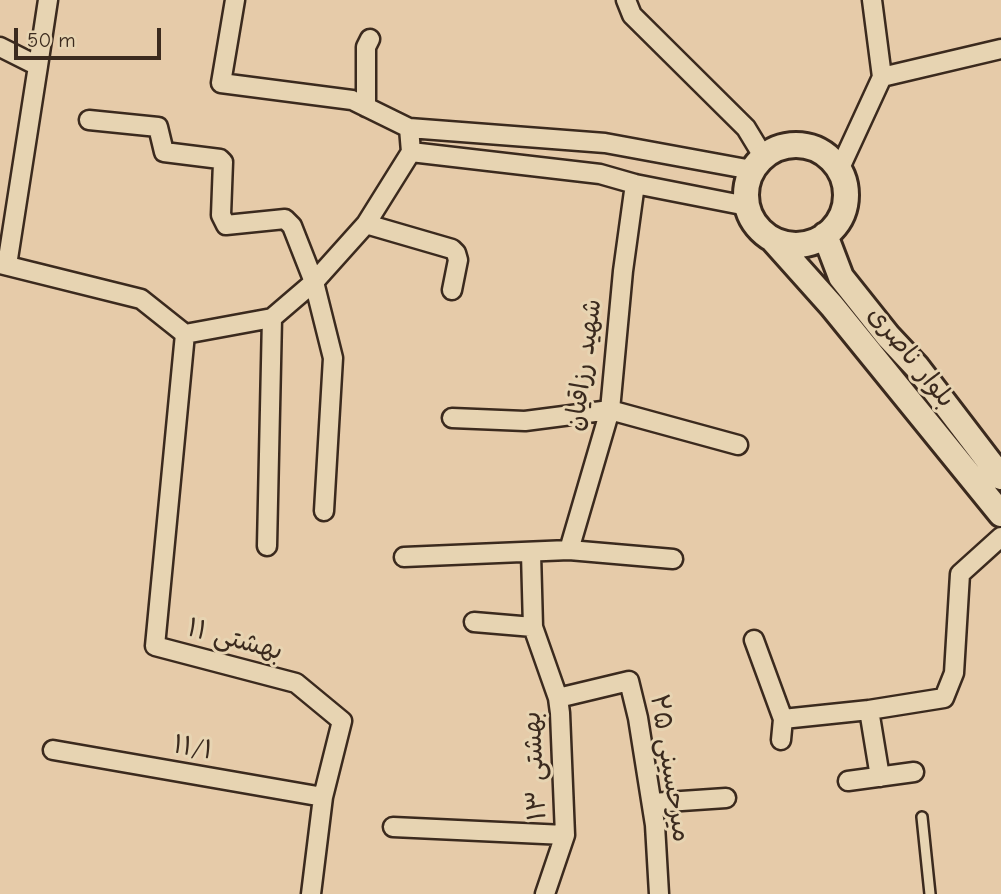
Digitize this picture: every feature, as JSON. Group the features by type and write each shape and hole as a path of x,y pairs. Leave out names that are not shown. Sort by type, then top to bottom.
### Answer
{"main road":[{"path":"795,144 813,147 828,155 839,168 847,187 846,207 837,225 825,235 806,244 789,245 773,240 756,226 747,206 746,188 757,163 778,147 795,144"},
{"name":"بلوار ناصری","path":"825,235 841,277 888,336 917,367 1001,477"},
{"name":"بلوار ناصری","path":"773,240 832,306 1001,514"}],"street":[{"path":"48,0 4,264 141,299 185,334 272,318 314,282 366,224 411,152 409,128"},
{"path":"235,0 220,83 352,100 409,128 605,143 757,163 746,128 632,15 626,0"},
{"path":"839,168 883,77 872,0"},
{"path":"366,107 366,47 370,39"},
{"path":"0,47 38,66"},
{"path":"883,77 1001,49"},
{"path":"89,120 158,127 164,152 220,159 223,162 221,215 226,225 285,219 292,226 314,282 333,358 324,511"},
{"path":"411,152 600,174 635,184 747,206"},
{"name":"شهید رزاقیان","path":"569,550 610,410 623,271 635,184"},
{"path":"366,224 452,249 458,260 452,290"},
{"path":"267,546 272,318"},
{"name":"بهشتی ۱۱","path":"185,334 155,646 296,683 342,721 323,797 311,894"},
{"path":"453,418 525,421 610,410 738,445"},
{"path":"783,719 869,710 944,698 954,673 960,574 1001,537"},
{"path":"404,557 569,550 673,559"},
{"name":"بهشتی ۱۳","path":"531,553 533,627 558,698 565,835 545,894"},
{"path":"474,622 533,627"},
{"path":"754,640 783,719 781,740"},
{"name":"میرحسینی ۲۵","path":"558,698 629,681 652,803 659,894"},
{"path":"869,710 880,776"},
{"name":"۱۱/۱","path":"53,750 323,797"},
{"path":"848,781 914,772"},
{"path":"652,803 726,798"},
{"path":"393,827 565,835"}],"lane":[{"path":"922,817 930,894"}]}
